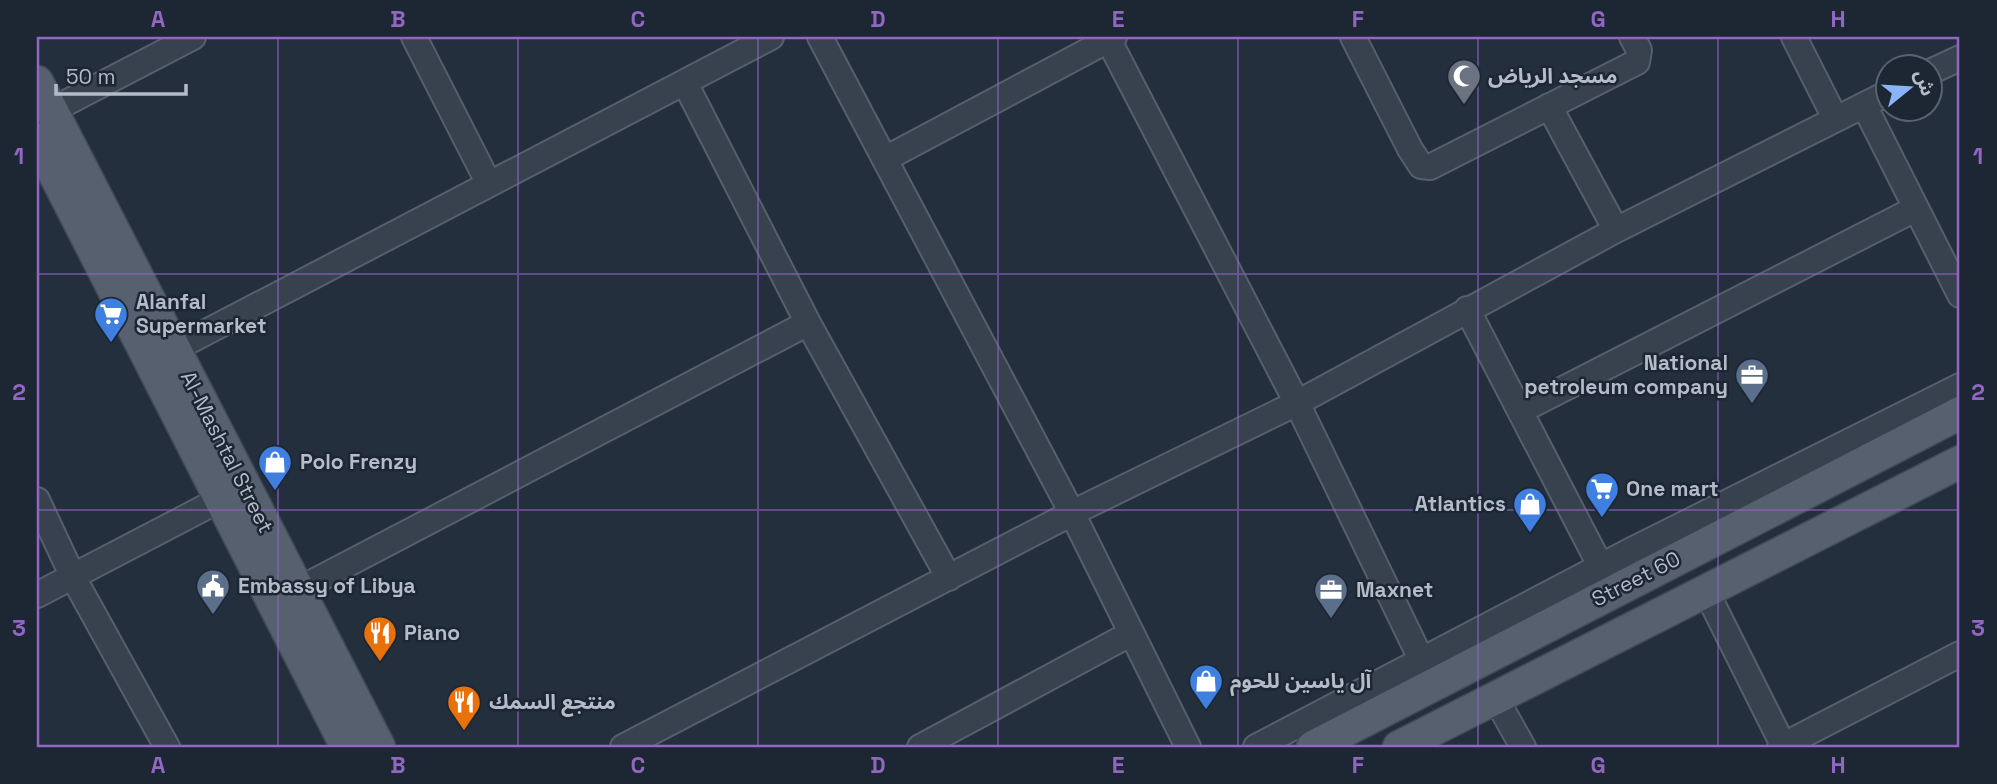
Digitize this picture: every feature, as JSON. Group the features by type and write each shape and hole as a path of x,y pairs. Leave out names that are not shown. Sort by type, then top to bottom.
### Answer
{"main road":[{"name":"Al-Mashtal Street","path":"37,82 44,114 174,349 379,747"},
{"name":"Al-Mashtal Street","path":"37,139 348,747"},
{"name":"Street 60","path":"1313,747 1417,693 1639,562 1960,413"},
{"name":"Street 60","path":"1396,747 1960,464"},
{"path":"1417,693 1436,728"},
{"path":"1377,713 1396,747"}],"street":[{"path":"44,114 193,37"},
{"path":"414,37 489,184"},
{"path":"174,349 771,37"},
{"path":"820,37 1072,513 1188,747"},
{"path":"1353,37 1421,166 1430,167 1637,62 1639,50 1632,37"},
{"path":"1794,37 1835,118"},
{"path":"885,159 1110,38 1297,402 1422,661"},
{"path":"1944,65 1960,58"},
{"path":"685,83 808,323 949,578"},
{"path":"623,747 663,738 949,578 1072,513 1297,402 1616,230 1874,100"},
{"path":"1864,105 1960,295"},
{"path":"1549,106 1616,230"},
{"path":"1520,411 1915,209"},
{"path":"1467,309 1601,566"},
{"path":"298,590 808,323"},
{"path":"1256,747 1601,566 1639,562 1960,386"},
{"path":"37,595 221,499"},
{"path":"37,500 73,577 167,747"},
{"path":"1706,591 1783,747 1960,654"},
{"path":"920,747 1130,634"},
{"path":"1496,699 1523,747"}],"place":[{"name":"مسجد الرياض","path":"1464,106"},
{"name":"Alanfal Supermarket","path":"111,344"},
{"name":"National petroleum company","path":"1752,405"},
{"name":"Polo Frenzy","path":"275,492"},
{"name":"One mart","path":"1602,519"},
{"name":"Atlantics","path":"1530,534"},
{"name":"Embassy of Libya","path":"213,616"},
{"name":"Maxnet","path":"1331,620"},
{"name":"Piano","path":"380,663"},
{"name":"آل ياسين للحوم","path":"1206,711"},
{"name":"منتجع السمك","path":"464,732"}]}
